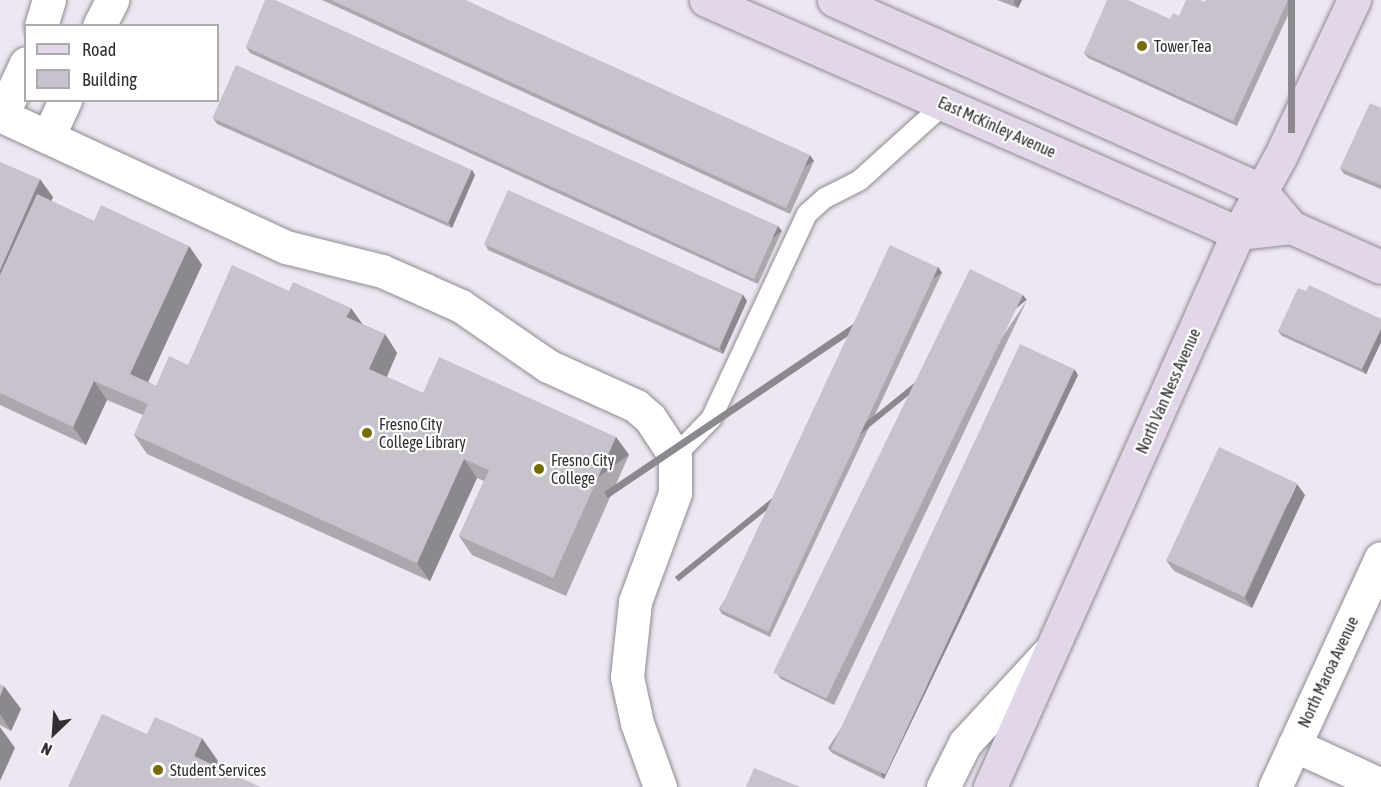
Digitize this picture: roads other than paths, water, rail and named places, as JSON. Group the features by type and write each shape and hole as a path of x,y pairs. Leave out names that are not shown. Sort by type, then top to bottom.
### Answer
{"main road":[{"name":"East McKinley Avenue","path":"706,0 1238,233"},
{"path":"834,0 1259,189 1292,226 1381,267"},
{"name":"North Van Ness Avenue","path":"990,787 1238,233 1259,189 1280,157 1354,0"},
{"path":"1238,233 1292,226"}],"street":[{"path":"42,24 49,0"},
{"path":"100,24 112,0"},
{"path":"24,67 1,115 286,247 382,271 461,306 548,366 636,406 662,430 675,456 675,493 642,577 627,652 627,677 638,723 660,787"},
{"path":"48,137 64,102"},
{"name":"North Maroa Avenue","path":"1275,787 1381,558"},
{"path":"943,787 965,742 1054,646"},
{"path":"1294,745 1381,785"}],"lane":[{"path":"675,456 711,419 807,214 825,198 860,180 944,104"}],"place":[{"name":"Tower Tea","path":"1142,46"},
{"name":"Fresno City College Library","path":"367,433"},
{"name":"Fresno City College","path":"539,469"},
{"name":"Student Services","path":"158,770"}]}
